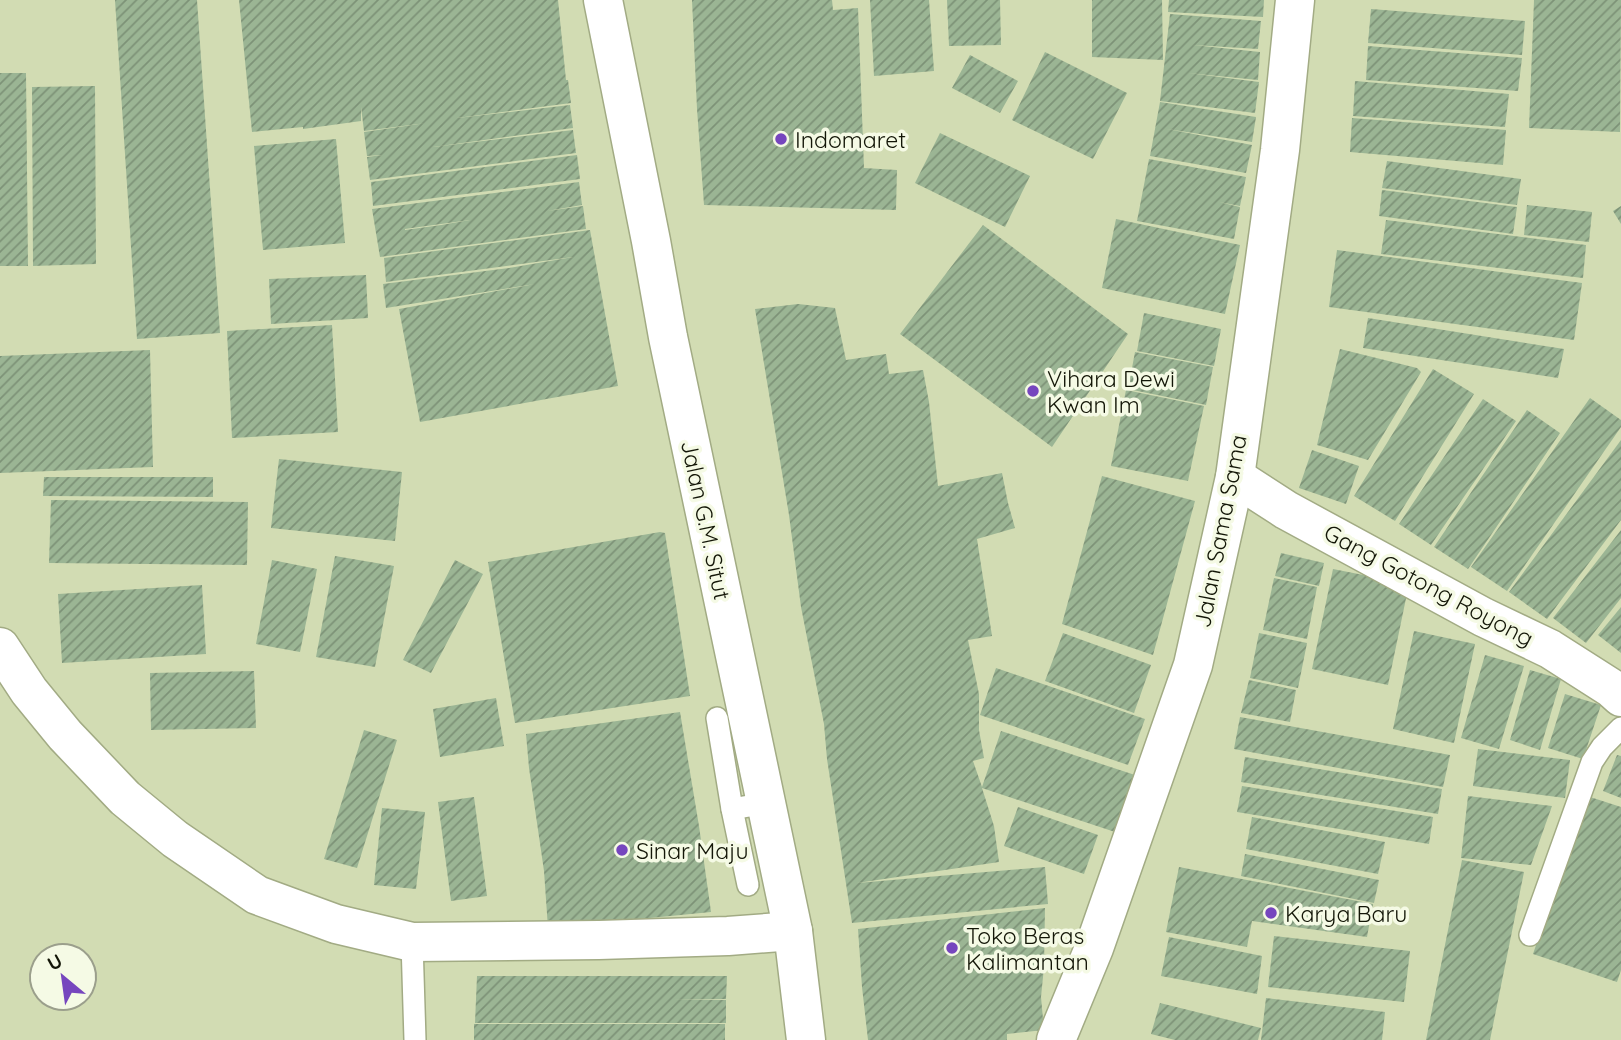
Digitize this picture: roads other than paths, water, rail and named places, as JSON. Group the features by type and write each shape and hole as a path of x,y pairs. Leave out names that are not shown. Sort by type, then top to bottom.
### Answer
{"street":[{"name":"Jalan G.M. Situt","path":"603,0 651,241 749,806 793,931 806,1040"},
{"name":"Jalan Sama Sama","path":"1056,1040 1094,948 1192,665 1235,477 1280,150 1295,0"},
{"name":"Gang Gotong Royong","path":"1235,477 1286,510 1483,617 1550,649 1618,689"},
{"path":"0,647 29,691 65,735 125,798 175,839 257,895 336,923 412,942 728,936 793,931"}],"lane":[{"path":"717,719 749,806 748,886"},
{"path":"1530,935 1592,762 1602,747 1621,728"},
{"path":"412,942 415,1040"}],"place":[{"name":"Indomaret","path":"781,139"},
{"name":"Vihara Dewi Kwan Im","path":"1033,391"},
{"name":"Sinar Maju","path":"622,850"},
{"name":"Karya Baru","path":"1271,913"},
{"name":"Toko Beras Kalimantan","path":"952,948"}]}
